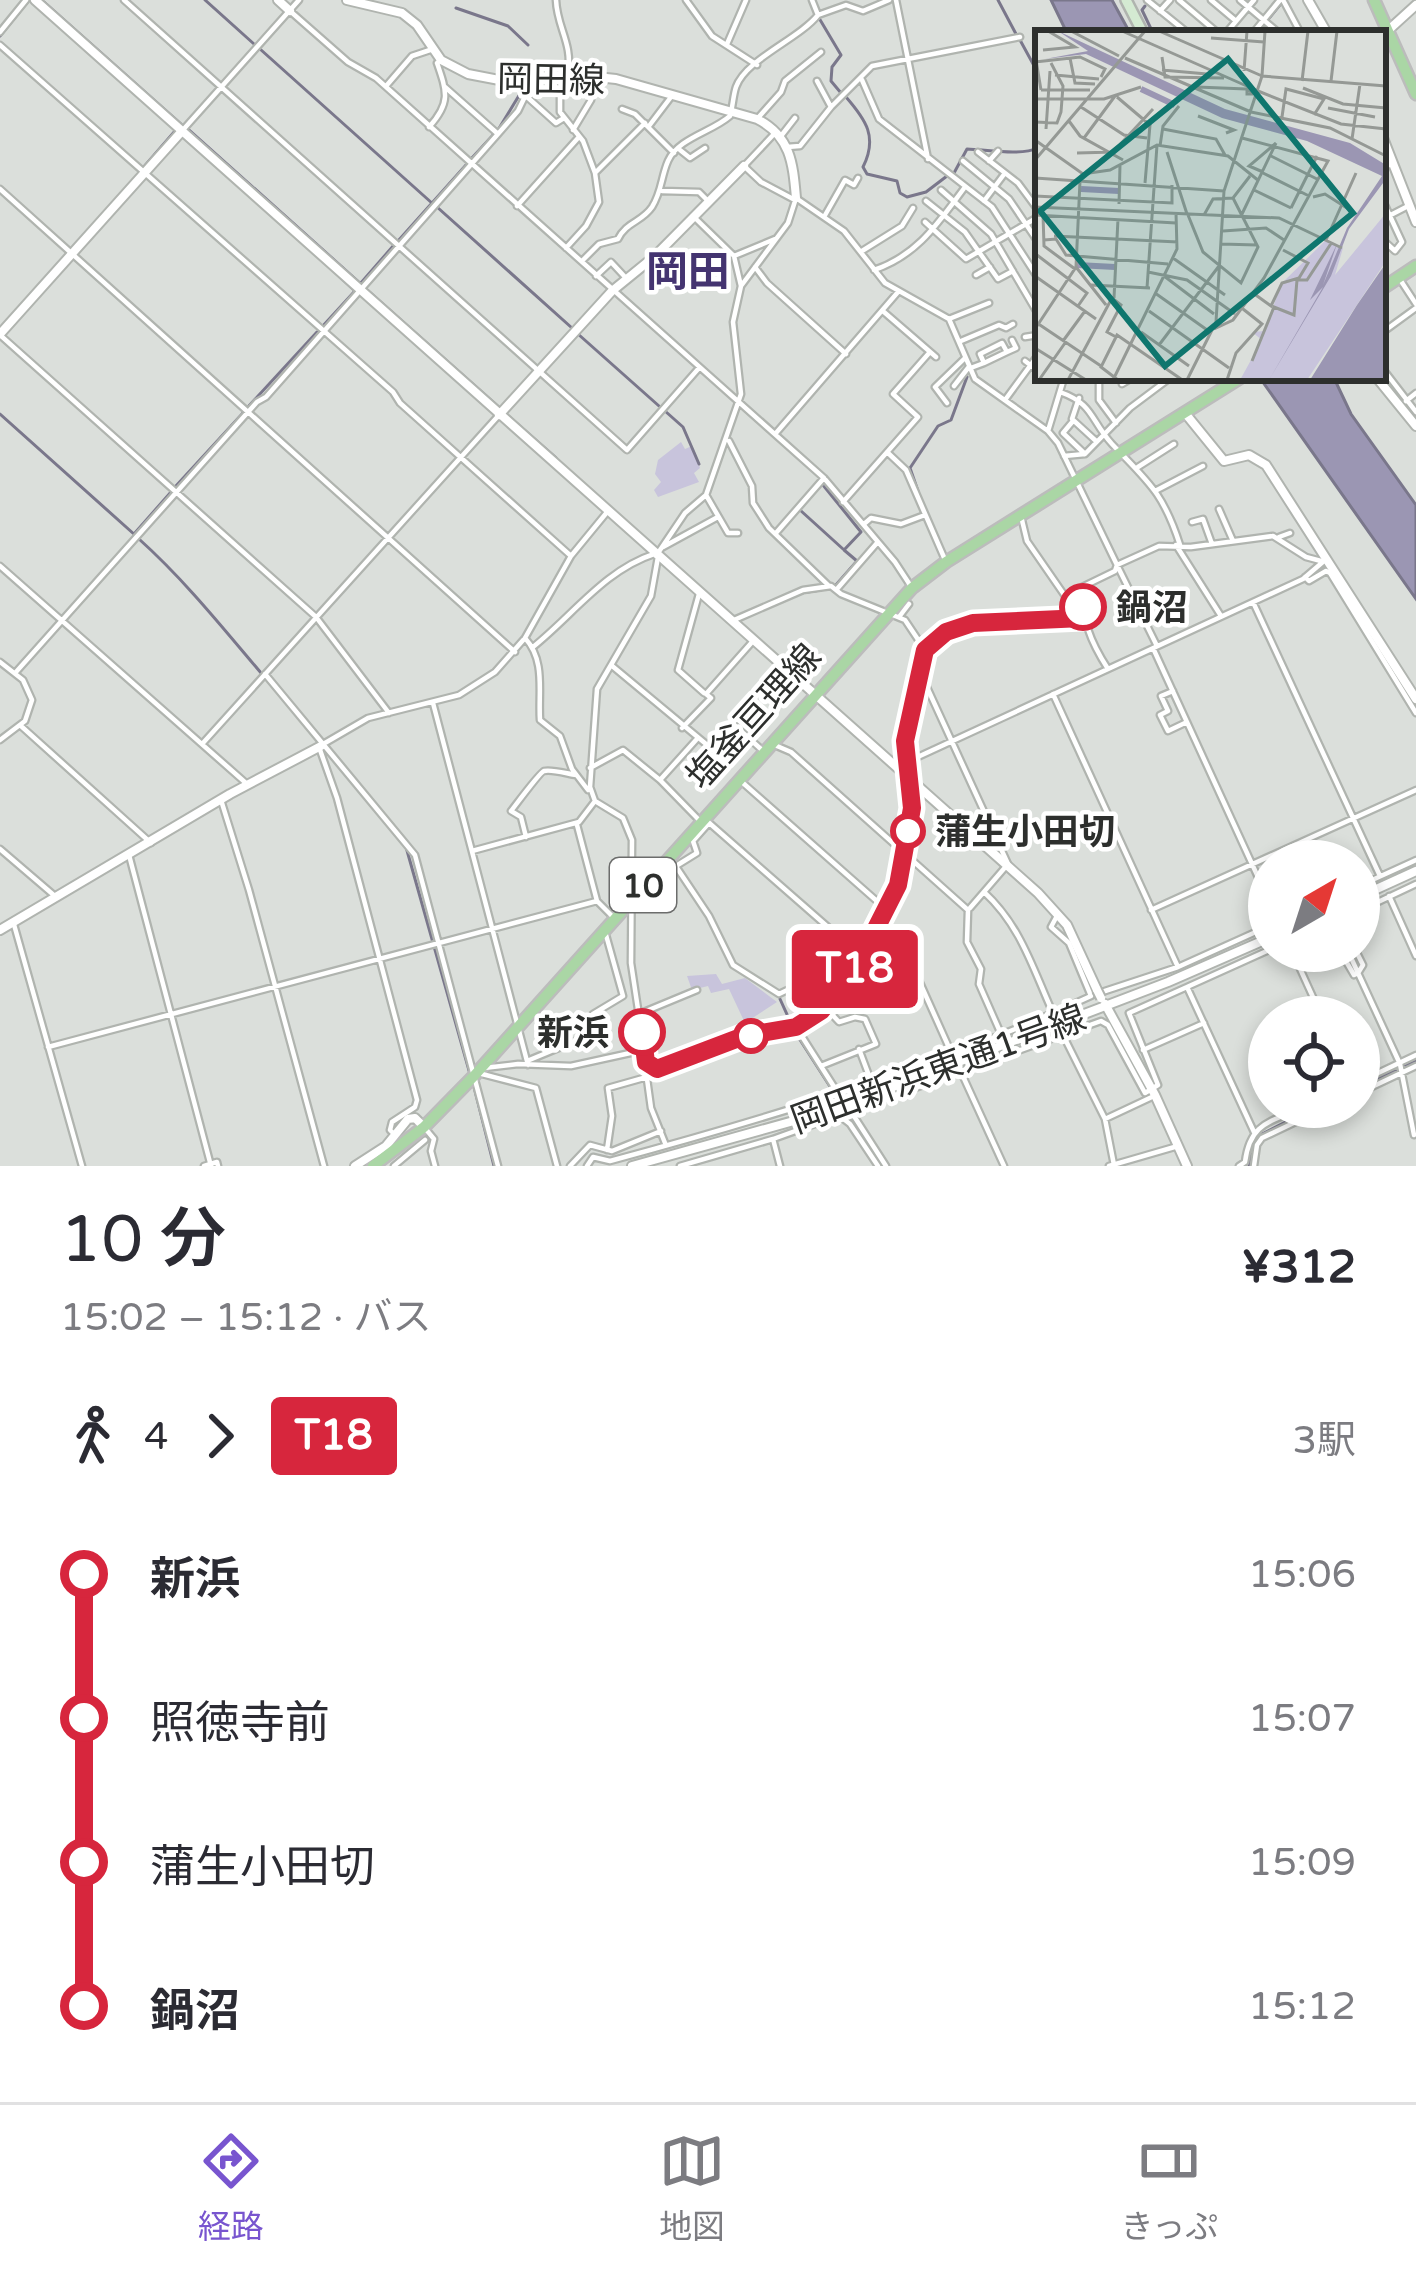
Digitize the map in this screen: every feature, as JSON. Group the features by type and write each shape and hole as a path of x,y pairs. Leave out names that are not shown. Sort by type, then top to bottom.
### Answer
{"main road":[{"path":"1377,0 1416,94"},
{"path":"1388,32 1416,79"},
{"name":"塩釜亘理線","path":"374,1166 424,1133 912,587 1236,381"}],"street":[{"path":"124,0 627,450 699,368"},
{"path":"278,0 348,62 385,87 824,478 912,587"},
{"path":"299,0 0,335 316,617 389,713"},
{"path":"347,0 395,5 441,60 437,63 445,87 445,109 430,127"},
{"path":"552,0 568,37 568,74"},
{"path":"686,0 712,36 757,64"},
{"path":"726,46 746,0"},
{"path":"812,0 818,15"},
{"path":"581,263 598,244 620,237 623,227 646,214 662,191 667,164 677,151 732,112 739,81 807,29 818,15 846,5 863,11 893,0 928,159"},
{"path":"1128,4 1144,0 1184,30"},
{"path":"1160,11 1170,0"},
{"path":"1179,0 1218,30"},
{"path":"1210,0 1236,21"},
{"path":"1240,0 1275,30"},
{"path":"1226,30 1254,0"},
{"path":"1308,0 1325,30"},
{"path":"0,32 36,1 1058,914 1075,938 1099,998 1153,1093 1187,1166"},
{"path":"1256,30 1282,1 1298,30"},
{"path":"1388,32 1416,5"},
{"path":"788,147 800,146 831,106 872,67 1019,37"},
{"path":"0,45 571,556"},
{"path":"385,87 412,56 433,49"},
{"path":"758,119 785,81 821,52"},
{"name":"岡田線","path":"441,60 460,72 496,81 568,74 616,79 758,119 788,147 795,199"},
{"path":"550,76 560,95 560,112 579,136 595,173 598,206 566,249"},
{"path":"16,672 498,134 526,96 533,78"},
{"path":"862,80 879,119 984,201 1012,232 1035,273"},
{"path":"817,81 831,106"},
{"path":"445,87 498,134"},
{"path":"526,96 556,124 564,118"},
{"path":"595,173 671,98"},
{"path":"573,130 591,100"},
{"path":"622,109 690,158 705,148"},
{"path":"203,743 612,291 795,118"},
{"path":"518,206 579,136"},
{"path":"989,161 998,151"},
{"path":"978,152 1035,199"},
{"path":"963,161 1010,199 1035,237"},
{"path":"1386,165 1416,222"},
{"path":"744,166 760,182 824,217 898,292 949,319 975,379 1048,431 1078,482 1248,856"},
{"path":"984,201 1005,173"},
{"path":"824,217 844,180 854,184 858,178"},
{"path":"874,270 899,262 919,247 966,187"},
{"path":"0,189 515,652"},
{"path":"941,190 980,221 1035,309"},
{"path":"662,191 699,192 707,200"},
{"path":"590,791 596,698 610,665 652,596 658,554 685,513 706,495 739,403 733,322 741,286 788,223 795,199"},
{"path":"926,201 980,250 998,279 1012,271"},
{"path":"1386,216 1410,205"},
{"path":"1386,206 1402,242 1395,250 1386,242"},
{"path":"862,251 902,226 913,208"},
{"path":"693,216 734,256 741,286"},
{"path":"926,222 966,259 1035,217"},
{"path":"734,256 777,238"},
{"path":"596,276 611,262 626,279"},
{"path":"754,266 846,354"},
{"path":"976,275 990,267"},
{"path":"1386,330 1416,306 1408,275"},
{"path":"775,434 898,292"},
{"path":"1028,297 1035,293"},
{"path":"949,319 989,304"},
{"path":"843,502 918,417 892,394 933,354 884,312"},
{"path":"961,341 1013,324"},
{"path":"1025,337 1035,335"},
{"path":"953,386 968,369 984,363 980,354 1002,343 1007,352 1016,348 1012,340"},
{"path":"1005,400 1035,357"},
{"path":"947,404 935,387 965,358"},
{"path":"1027,363 1035,369"},
{"path":"1386,373 1416,412"},
{"path":"1048,431 1063,381"},
{"path":"1097,381 1100,400 1116,423"},
{"path":"1122,384 1127,381"},
{"path":"1064,456 1085,454 1160,381"},
{"path":"1379,381 1416,425"},
{"path":"1060,392 1078,398 1156,490 1178,545 1221,616"},
{"path":"1406,400 1416,393"},
{"path":"1078,398 1073,421 1063,433 1085,454"},
{"path":"1185,413 1224,461 1249,455 1262,460 1416,699"},
{"path":"1073,421 1097,442"},
{"path":"727,438 752,486 753,503 775,534 828,585 892,614 925,650"},
{"path":"1138,466 1174,444"},
{"path":"887,452 906,470 946,562"},
{"path":"1156,490 1203,466"},
{"path":"775,534 824,478"},
{"path":"706,495 728,533 738,533"},
{"path":"1219,509 1233,542"},
{"path":"0,930 350,726 433,703 482,681 515,652 571,556 608,512"},
{"path":"862,526 871,518 901,524 926,514"},
{"path":"1022,516 1028,541 1065,596 1082,593"},
{"path":"533,647 566,622 616,571 658,554 716,518"},
{"path":"1192,523 1203,519 1212,544"},
{"path":"1108,669 1083,618 1084,584 1160,546 1291,533"},
{"path":"1279,537 1306,557 1327,560"},
{"path":"836,590 877,543"},
{"path":"907,762 1305,577 1327,560"},
{"path":"0,566 248,784"},
{"path":"1305,577 1311,581 1330,573 1416,713"},
{"path":"730,622 803,590 828,585"},
{"path":"682,728 711,698 678,670 699,594"},
{"path":"1253,602 1363,840"},
{"path":"892,614 909,604"},
{"path":"666,1145 651,1108 647,1077 651,1069 744,1036 793,1028 822,1009 862,956 887,910 898,885 912,808 905,741 925,650 946,632 973,623 1083,618"},
{"path":"525,638 541,670 540,721 562,739 576,776 595,801 619,814 630,833 631,963 651,1069"},
{"path":"706,694 753,641"},
{"path":"0,662 16,672 32,695 29,715 0,740"},
{"path":"610,665 712,749 734,724 762,750"},
{"path":"920,672 1007,866"},
{"path":"264,675 409,843 498,1166"},
{"path":"1172,691 1161,696 1168,711 1160,715 1168,731 1187,722"},
{"path":"1053,694 1178,967"},
{"path":"433,703 528,1063"},
{"path":"21,726 151,842"},
{"path":"660,780 696,740"},
{"path":"322,745 418,1100 392,1122 390,1130 395,1136"},
{"path":"677,868 697,853 693,841 705,821 773,746 782,747 968,910"},
{"path":"590,768 622,750 862,956"},
{"path":"526,837 521,817 511,811 529,794 538,775 548,770 576,776"},
{"path":"742,782 887,910"},
{"path":"1306,840 1416,790"},
{"path":"220,800 323,1166"},
{"path":"472,851 577,823 595,801"},
{"path":"577,823 597,901 614,918"},
{"path":"0,849 56,897"},
{"path":"670,854 733,965 779,994 804,982 822,1009 839,1022 865,1018 876,1045 821,1066"},
{"path":"129,855 211,1166"},
{"path":"1380,876 1416,860"},
{"path":"1000,1034 980,984 981,969 967,942 968,910 1007,866"},
{"path":"1151,910 1248,867"},
{"path":"1380,887 1416,871"},
{"path":"1380,900 1416,884"},
{"path":"984,892 1004,911 1028,950 1053,1013"},
{"path":"1389,896 1416,956"},
{"path":"49,1046 597,901"},
{"path":"13,921 82,1166"},
{"path":"474,1075 528,1063 597,1032 593,1014 623,996 604,928"},
{"path":"877,928 896,929 952,1052"},
{"path":"587,1166 593,1156 610,1160 837,1095 1099,998 1248,935"},
{"name":"岡田新浜東通1号線","path":"632,1166 667,1161 832,1110 1099,998 1248,945"},
{"path":"1105,1119 1153,1093 1158,1085 1129,1012 1248,959"},
{"path":"1353,972 1358,973 1401,1068 1414,1135"},
{"path":"1187,987 1254,1132"},
{"path":"639,1014 697,991"},
{"path":"680,1166 841,1117 1104,1020 1145,1093 1153,1093"},
{"path":"1143,1051 1204,1023"},
{"path":"793,1028 837,1095"},
{"path":"1063,1035 1105,1119 1112,1166 1178,1146"},
{"path":"859,1048 871,1081"},
{"path":"528,1063 571,1066 644,1051"},
{"path":"1380,1081 1416,1055"},
{"path":"1380,1075 1416,1066"},
{"path":"961,1072 1004,1166"},
{"path":"474,1075 536,1088 557,1166"},
{"path":"607,1150 612,1116 608,1088 647,1077"},
{"path":"851,1113 882,1166"},
{"path":"841,1117 882,1166"},
{"path":"356,1166 410,1118 434,1139 435,1166"},
{"path":"1254,1166 1257,1145 1269,1128"},
{"path":"1239,1166 1245,1162 1254,1132 1271,1128"},
{"path":"570,1166 585,1148 594,1145 607,1150 661,1131"},
{"path":"394,1166 424,1133"},
{"path":"773,1139 780,1166"}],"shaded area":[{"path":"1051,0 1112,0 1128,30 1066,30"},
{"path":"1262,381 1335,381 1351,414 1416,505 1416,599"},
{"path":"681,442 685,449 692,446 700,468 694,473 699,482 658,497 654,490 661,482 655,474 658,460"},
{"path":"716,974 722,984 745,978 777,1002 745,1023 729,989 692,990 687,976"}],"waterway":[{"path":"0,36 29,0"},
{"path":"205,0 254,44"},
{"path":"998,0 1016,34"},
{"path":"1259,30 1283,1"},
{"path":"44,2 181,124"},
{"path":"1145,6 1142,10 1152,30"},
{"path":"456,8 508,26 528,45"},
{"path":"819,18 841,55 832,67 831,81 841,93"},
{"path":"1020,40 1035,68"},
{"path":"260,49 433,204"},
{"path":"498,130 526,84"},
{"path":"846,97 868,129 863,167 867,174 897,181 900,193 907,197 926,192 947,176"},
{"path":"188,129 361,284"},
{"path":"142,169 175,131"},
{"path":"471,159 494,134"},
{"path":"954,173 967,149 1035,149"},
{"path":"398,241 466,165"},
{"path":"437,207 572,328"},
{"path":"360,284 394,245"},
{"path":"339,276 355,291"},
{"path":"365,288 501,409"},
{"path":"321,328 354,292"},
{"path":"360,294 411,340"},
{"path":"247,408 317,332"},
{"path":"578,334 659,406"},
{"path":"918,491 910,468 938,426 951,420 967,377"},
{"path":"665,411 683,427 699,464"},
{"path":"175,487 243,413"},
{"path":"0,414 135,535"},
{"path":"506,414 556,458"},
{"path":"823,485 861,532 844,550 857,561 835,586"},
{"path":"134,534 171,492"},
{"path":"800,510 843,549"},
{"path":"139,539 192,592 273,687"},
{"path":"801,593 821,590"},
{"path":"406,847 470,1074"},
{"path":"780,999 838,1099"},
{"path":"1380,1077 1416,1061"},
{"path":"473,1083 494,1166"},
{"path":"850,1117 883,1166"},
{"path":"1249,1166 1252,1144 1274,1128"}],"bus line":[{"name":"T18","path":"642,1032 646,1062 657,1069 744,1036 789,1030 821,1011 856,968 896,894 912,808 905,741 925,650 946,632 973,623 1083,618 1083,607"}],"place":[{"name":"鍋沼","path":"1083,607"},
{"name":"蒲生小田切","path":"908,831"},
{"name":"新浜","path":"642,1032"}],"district":[{"name":"岡田","path":"688,271"}]}
